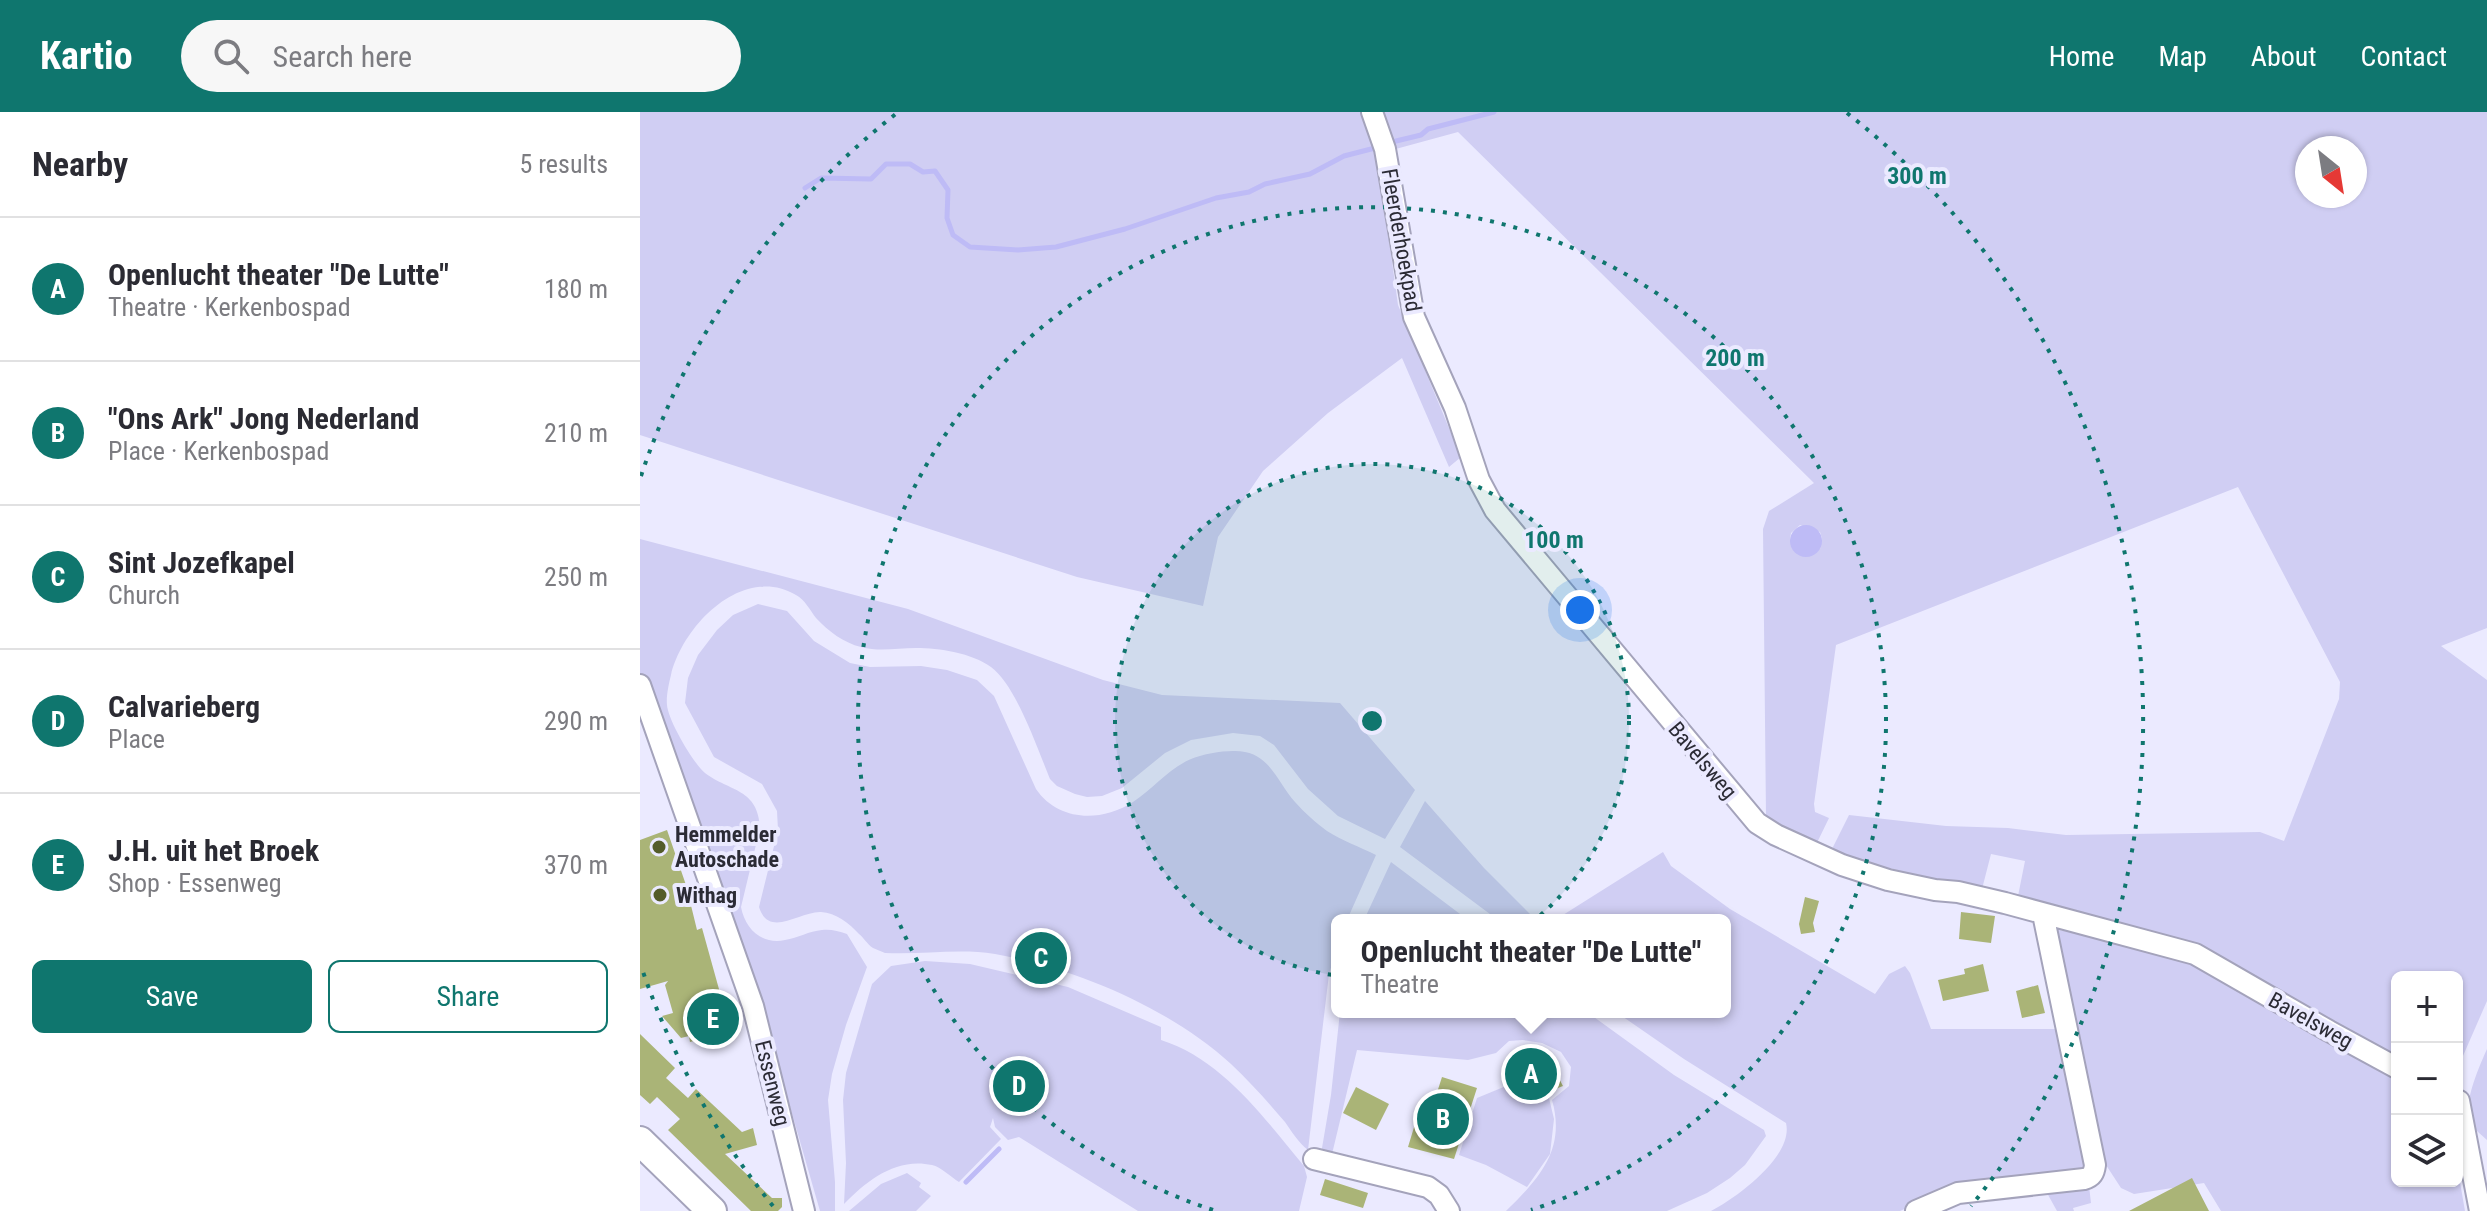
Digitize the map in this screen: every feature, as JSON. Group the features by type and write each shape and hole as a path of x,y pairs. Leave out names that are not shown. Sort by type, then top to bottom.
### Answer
{"street":[{"name":"Fleerderhoekpad","path":"1372,112 1385,149 1414,317 1455,408 1470,456"},
{"name":"Bavelsweg","path":"1470,456 1495,510 1757,823 1842,865 1888,880 1958,892 2195,954 2391,1065"},
{"name":"Essenweg","path":"640,685 753,1006 804,1211"},
{"path":"1916,1211 1958,1193 2089,1178 2095,1165 2043,914"},
{"path":"2462,1115 2480,1211"},
{"path":"643,1150 712,1211"},
{"path":"1314,1159 1428,1187 1439,1195 1449,1211"}],"shaded area":[{"path":"640,112 1365,112 1377,153 1398,305 1461,457 1449,467 1402,358 1328,413 1263,471 1218,537 1203,606 1077,577 640,435"},
{"path":"1379,112 2487,112 2487,628 2441,646 2487,680 2487,1001 2463,1056 2463,971 2391,971 2391,1058 2281,993 2017,901 2025,861 1991,854 1982,889 1938,886 1827,859 1849,815 2066,835 2260,832 2284,841 2339,699 2340,682 2238,487 1836,645 1814,804 1815,812 1829,818 1813,851 1766,816 1763,529 1769,511 1814,483 1458,132 1392,150","holes":["1800,525 1820,532 1820,549 1790,539 1791,533"]},
{"path":"1806,525 1818,529 1822,541 1818,553 1806,557 1794,553 1790,541 1794,529"},
{"path":"640,539 908,609 1103,680 1162,695 1340,703 1415,790 1385,839 1338,816 1308,789 1274,745 1260,736 1233,733 1191,740 1165,753 1122,788 1102,796 1075,794 1057,786 1050,779 1009,688 983,662 945,650 875,649 855,645 826,627 799,597 776,587 756,587 718,605 688,637 678,656 669,682 667,705 676,730 700,768 748,798 758,815 760,828 741,907 743,915 756,934 769,940 785,940 822,930 847,934 867,967 846,1025 828,1100 835,1211 820,1211 747,957 640,676"},
{"path":"758,604 787,611 814,641 850,663 870,667 921,666 947,670 977,680 994,696 1036,789 1045,800 1068,813 1094,816 1120,809 1191,759 1217,752 1245,752 1263,761 1295,802 1323,828 1376,855 1350,914 1331,914 1331,968 1308,1150 1231,1064 1180,1025 1120,993 1057,969 995,954 885,953 871,946 842,919 832,914 813,913 777,922 764,916 759,907 778,830 777,811 762,784 714,757 685,703 688,678 698,655 733,615"},
{"path":"1425,801 1530,914 1490,914 1400,847"},
{"path":"1663,852 1671,866 1730,909 1875,994 1889,974 1905,966 1931,1029 2057,1029 2088,1168 2084,1172 1959,1184 1900,1211 1711,1211 1748,1186 1772,1162 1786,1136 1786,1123 1625,1018 1731,1018 1731,914 1565,914"},
{"path":"1391,862 1460,914 1367,914"},
{"path":"2053,929 2185,960 2227,979 2391,1077 2391,1187 2461,1187 2465,1211 2221,1211 2204,1183 2134,1194 2121,1188 2106,1165 2095,1128"},
{"path":"925,961 970,964 1068,987 1161,1027 1161,1040 1204,1061 1223,1076 1258,1110 1304,1166 1307,1177 1299,1211 1138,1211 1019,1137 1008,1140 995,1127 993,1118 990,1127 1001,1139 959,1182 935,1166 907,1164 884,1172 844,1204 843,1100 846,1073 872,984 891,966"},
{"path":"1339,1018 1595,1018 1674,1075 1764,1130 1766,1136 1745,1165 1730,1178 1707,1193 1667,1211 1506,1211 1530,1187 1553,1148 1556,1133 1552,1100 1569,1086 1571,1067 1561,1052 1542,1043 1523,1040 1509,1041 1496,1053 1468,1060 1357,1050 1332,1154 1323,1153 1322,1148"},
{"path":"2487,1049 2487,1140 2472,1126 2468,1109 2472,1088"},
{"path":"1523,1079 1540,1084 1548,1094 1554,1119 1550,1154 1527,1187 1486,1165 1459,1155 1477,1098"},
{"path":"907,1173 921,1183 919,1187 931,1196 916,1211 849,1211 881,1184"},
{"path":"2089,1186 2091,1203 2073,1208 2074,1211 2057,1211 2047,1193"}],"building":[{"path":"667,830 697,930 702,928 722,1000 727,998 736,1029 690,1042 689,1036 681,1038 662,1016 673,1013 665,985 668,981 640,989 640,840"},
{"path":"1805,897 1819,901 1813,923 1815,932 1801,934 1799,924"},
{"path":"1961,912 1995,916 1991,943 1959,939"},
{"path":"1983,964 1989,991 1943,1001 1938,980 1965,974 1964,969"},
{"path":"2038,985 2045,1013 2022,1018 2016,991"},
{"path":"640,1034 675,1068 666,1078 688,1098 696,1089 742,1132 753,1128 757,1145 725,1154 772,1198 782,1198 782,1207 778,1211 751,1211 668,1130 680,1119 657,1097 650,1104 640,1095"},
{"path":"1531,1060 1556,1073 1563,1086 1550,1091 1540,1080 1530,1077 1520,1076 1508,1081 1502,1068 1518,1061"},
{"path":"1442,1077 1477,1088 1454,1159 1408,1147 1422,1101 1433,1105"},
{"path":"1356,1087 1389,1104 1376,1130 1343,1113"},
{"path":"2192,1178 2209,1211 2129,1211"},
{"path":"1325,1179 1368,1193 1363,1208 1320,1195"}],"waterway":[{"path":"1392,142 1494,112"},
{"path":"805,188 821,178 871,179 886,164 910,164 923,172 935,171 948,190 947,218 953,235 970,247 1018,250 1056,247 1125,229 1216,198 1310,174 1344,156 1375,148"},
{"path":"966,1182 999,1149"}],"place":[{"name":"Hemmelder Autoschade","path":"659,847"},
{"name":"Withag","path":"660,895"},
{"name":"Sint Jozefkapel","path":"1041,958"},
{"name":"J.H. uit het Broek","path":"713,1019"},
{"name":"Openlucht theater \"De Lutte\"","path":"1531,1074"},
{"name":"Calvarieberg","path":"1019,1086"},
{"name":"\"Ons Ark\" Jong Nederland","path":"1443,1119"}]}
